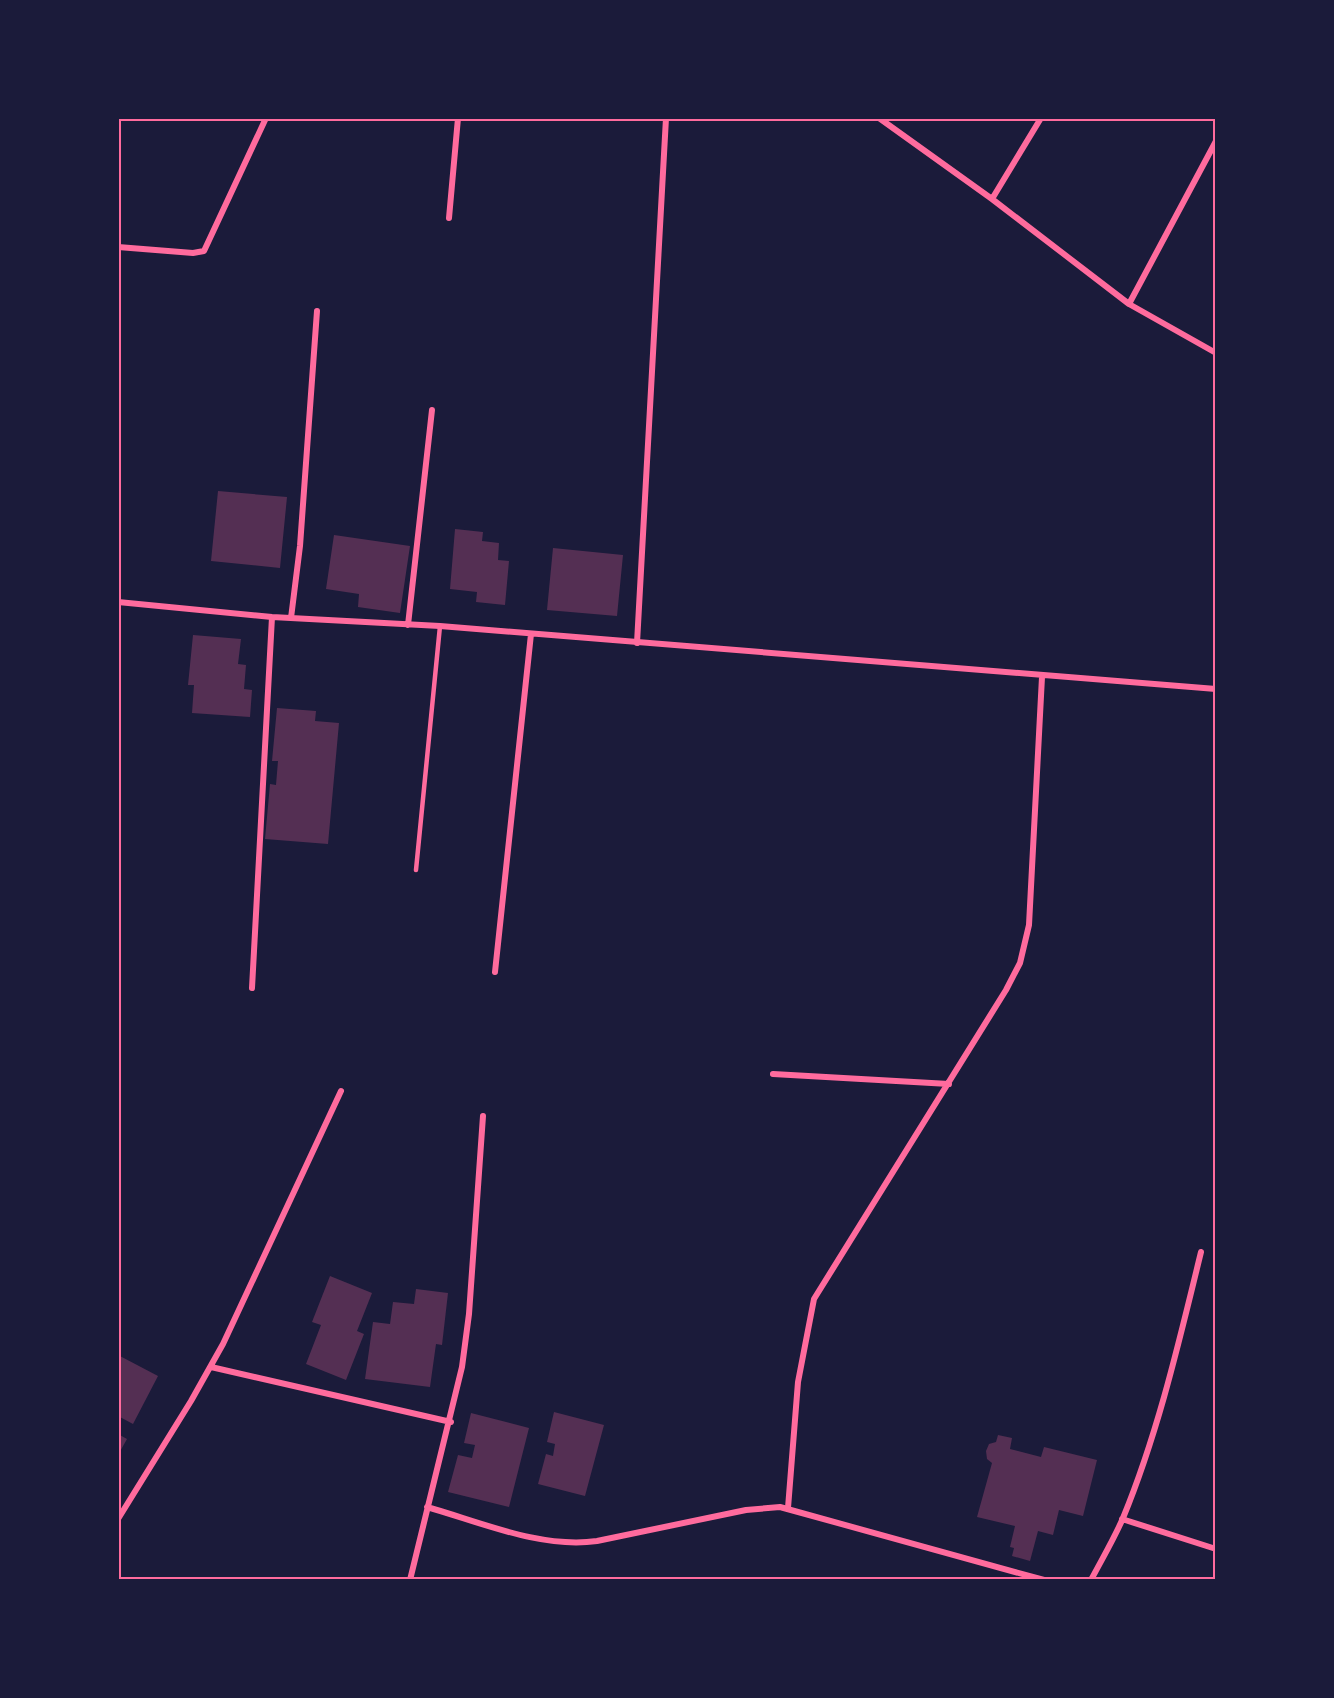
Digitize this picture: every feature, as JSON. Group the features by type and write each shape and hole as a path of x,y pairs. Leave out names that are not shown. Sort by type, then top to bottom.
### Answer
{"street":[{"path":"118,247 193,253 204,251 266,118"},
{"path":"449,218 458,118"},
{"path":"637,643 666,118"},
{"path":"879,118 992,199 1128,304 1215,353"},
{"path":"992,199 1041,118"},
{"path":"1128,304 1215,141"},
{"path":"291,618 301,537 317,311"},
{"path":"408,625 432,410"},
{"path":"118,602 272,617 440,626 1042,677 1215,689"},
{"path":"252,988 272,617"},
{"path":"495,972 531,634"},
{"path":"788,1508 798,1382 814,1299 1016,974 1024,951 1030,912 1042,677"},
{"path":"773,1074 949,1084"},
{"path":"118,1519 211,1366 341,1092"},
{"path":"410,1580 461,1377 469,1314 483,1116"},
{"path":"1091,1580 1122,1519 1159,1414 1202,1252"},
{"path":"211,1366 451,1422"},
{"path":"427,1507 535,1537 575,1543 597,1541 767,1507 788,1508 1044,1580"},
{"path":"1122,1519 1215,1550"}],"lane":[{"path":"416,870 440,626"}],"building":[{"path":"218,491 287,497 280,568 211,561"},
{"path":"455,529 483,532 482,541 499,543 498,560 509,561 505,605 476,602 477,592 450,589"},
{"path":"334,535 410,546 400,613 358,607 359,594 326,589"},
{"path":"553,548 623,555 617,616 547,610"},
{"path":"193,635 241,639 238,664 246,665 244,689 252,690 250,717 192,713 194,685 188,685"},
{"path":"277,708 316,711 315,721 339,723 328,844 265,839 270,784 276,785 278,761 272,761"},
{"path":"330,1276 372,1293 357,1331 364,1334 346,1380 306,1364 321,1325 312,1322"},
{"path":"416,1289 448,1293 442,1345 436,1344 430,1387 365,1379 373,1322 390,1324 393,1302 414,1304"},
{"path":"118,1355 158,1376 133,1424 118,1416"},
{"path":"554,1412 604,1425 585,1496 538,1484 546,1454 553,1456 555,1444 547,1442"},
{"path":"471,1413 529,1428 509,1507 448,1492 458,1455 472,1458 475,1445 464,1443"},
{"path":"118,1434 127,1439 118,1455"},
{"path":"998,1435 1012,1438 1010,1449 1041,1457 1044,1447 1097,1460 1083,1516 1059,1510 1053,1535 1038,1531 1030,1561 1012,1556 1014,1548 1010,1547 1015,1526 977,1517 992,1463 987,1459 986,1451 989,1444 996,1442"}]}
